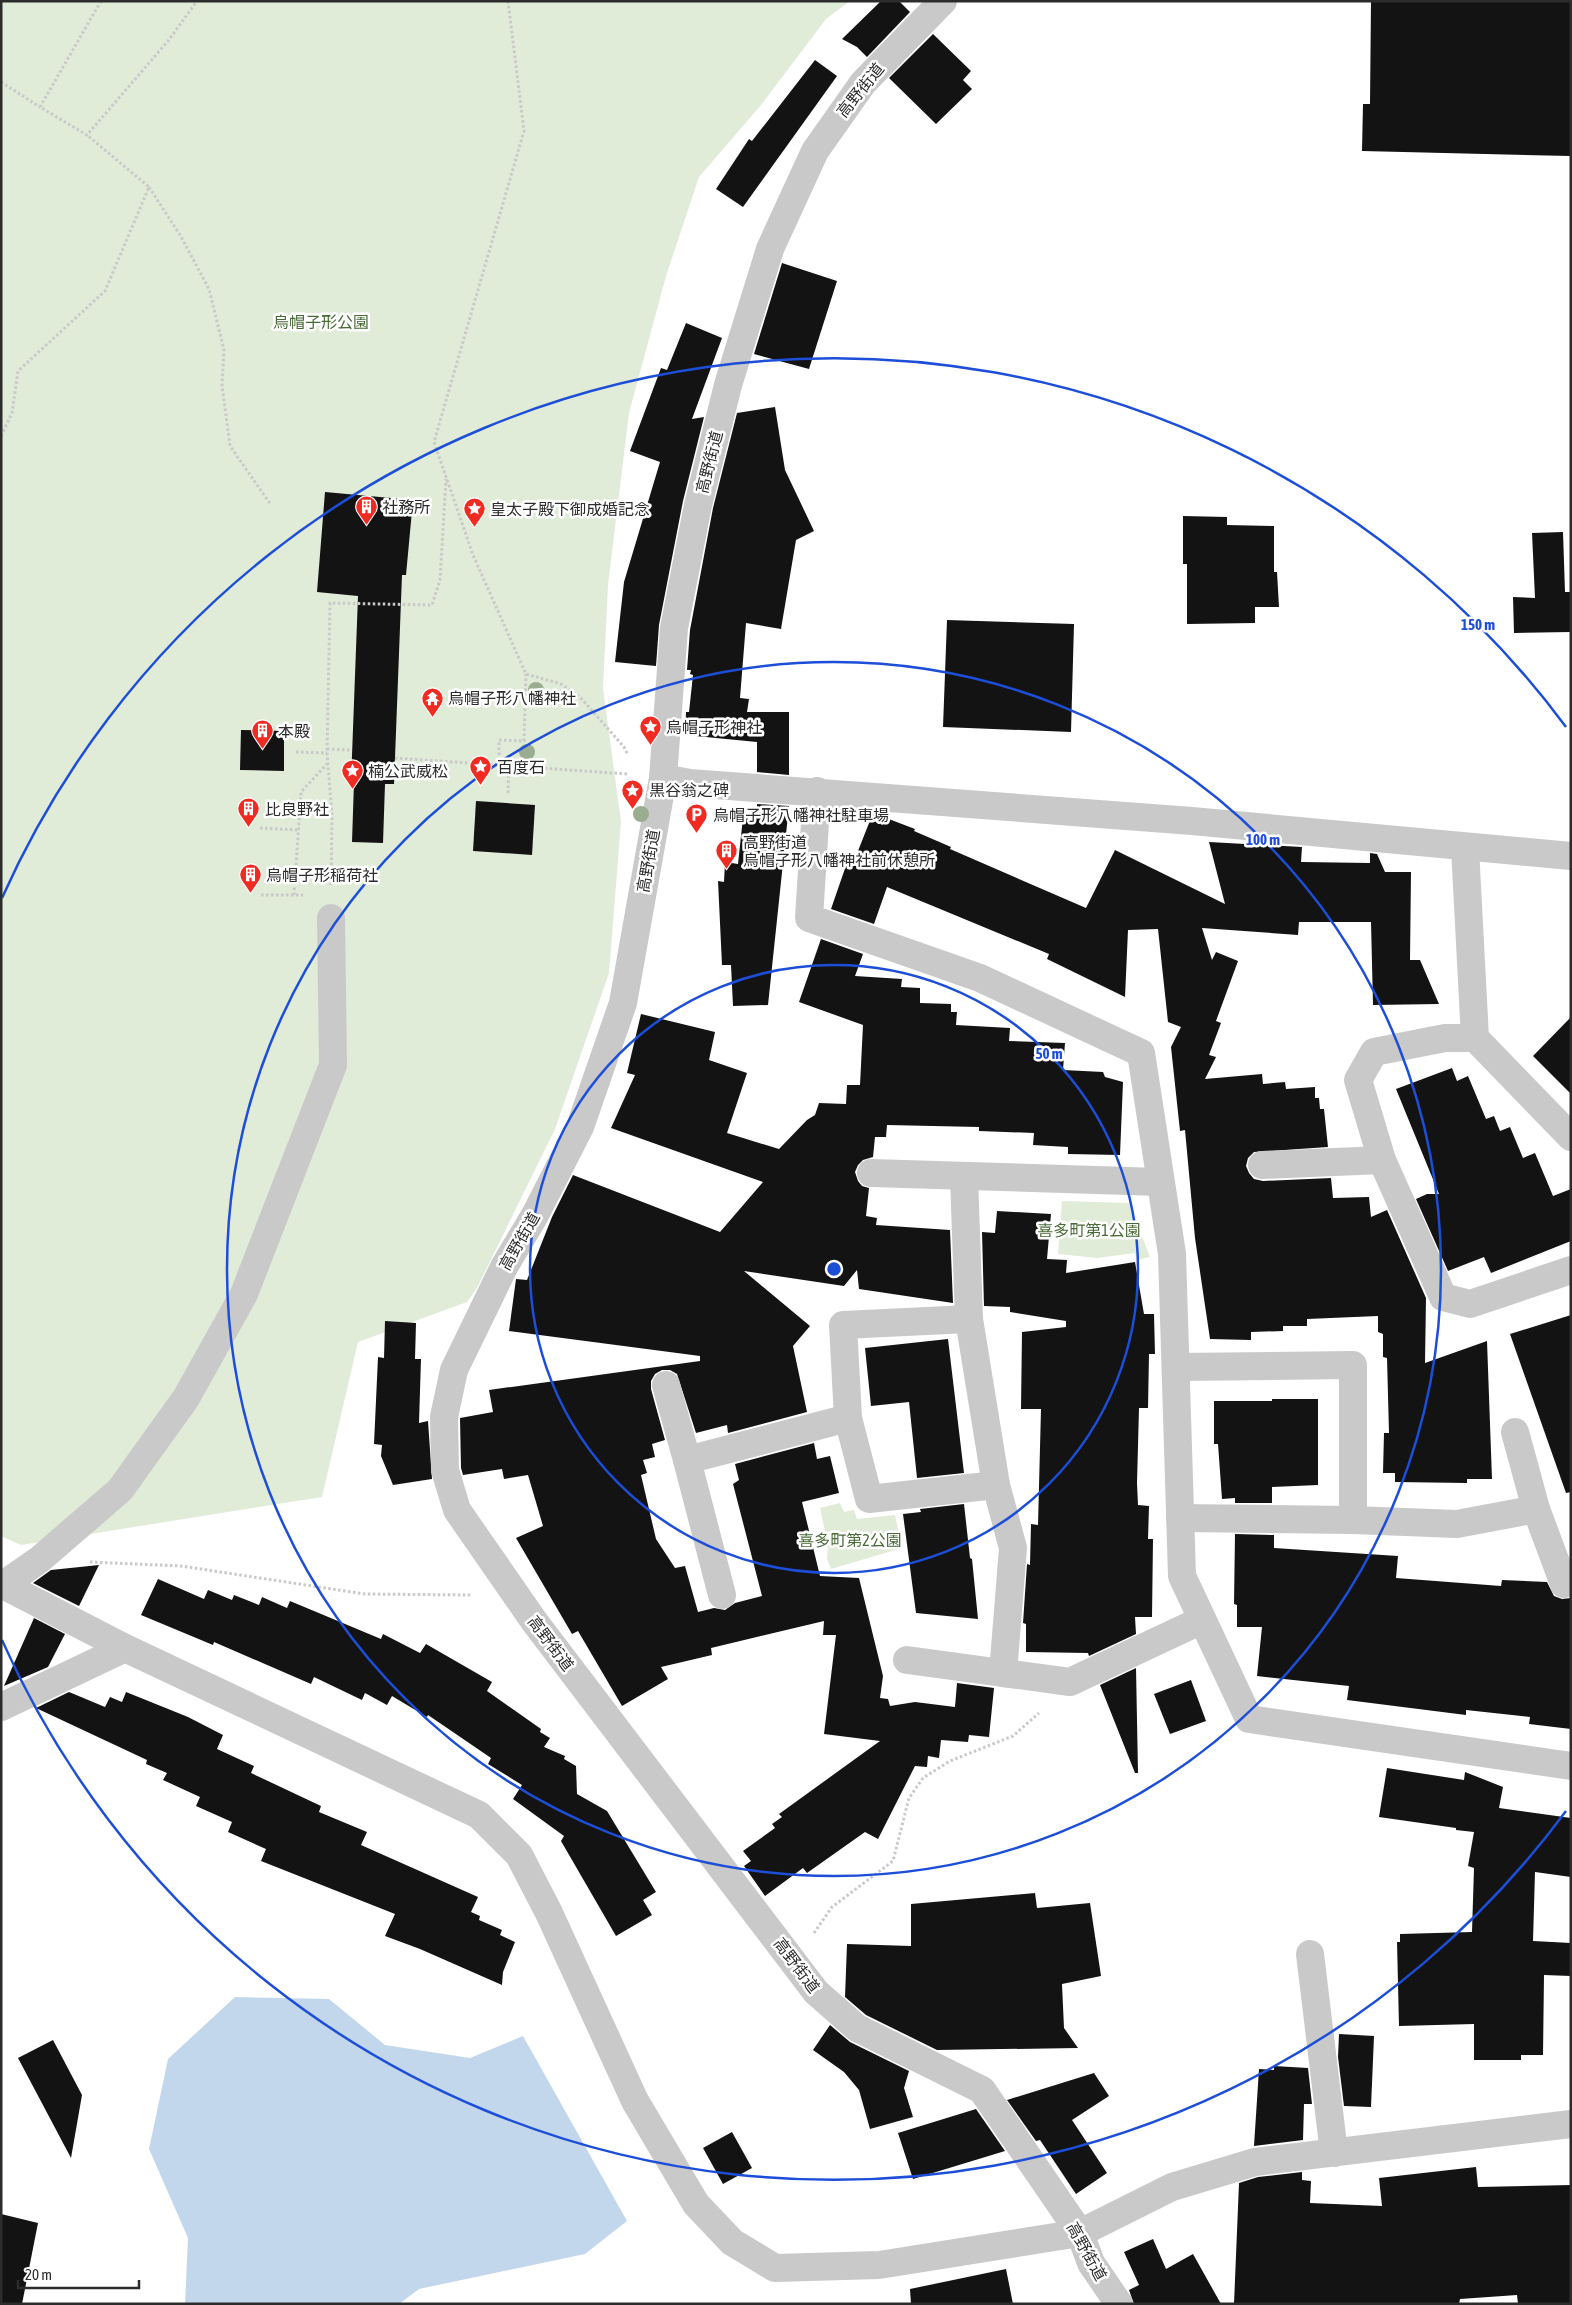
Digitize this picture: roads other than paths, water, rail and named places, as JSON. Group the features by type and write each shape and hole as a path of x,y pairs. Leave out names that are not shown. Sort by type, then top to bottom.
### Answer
{"street":[{"name":"高野街道","path":"943,1 863,83 814,151 770,249 728,385 698,506 674,628 663,778 620,1012 580,1127 535,1215 504,1267 454,1370 444,1417 446,1470 457,1510 516,1595 816,1992 857,2028 982,2090 1080,2233 1091,2263 1119,2304"},
{"path":"663,778 690,783 817,791 1192,821 1465,848 1571,856"},
{"path":"817,791 809,918 980,978 1141,1053 1172,1254 1182,1576 1249,1719 1571,1766"},
{"path":"1465,848 1475,1038 1571,1137"},
{"path":"331,918 333,1065 244,1294 186,1398 120,1490 39,1560 2,1585 125,1648 478,1814 519,1855 549,1913 635,2101 696,2204 732,2242 775,2268 879,2265 1080,2233 1172,2187 1256,2162 1571,2124"},
{"path":"1475,1038 1445,1038 1374,1052 1358,1080 1382,1160 1443,1297 1470,1304 1571,1270"},
{"path":"1262,1165 1382,1160"},
{"path":"872,1173 1160,1182"},
{"path":"964,1177 969,1319 996,1485 1013,1548 1003,1673"},
{"path":"969,1319 843,1325 848,1418 869,1499 996,1485"},
{"path":"1177,1367 1352,1365 1353,1520"},
{"path":"666,1385 722,1595"},
{"path":"687,1460 848,1418"},
{"path":"1515,1432 1536,1509 1564,1584"},
{"path":"1180,1518 1353,1520 1458,1524 1536,1509"},
{"path":"907,1660 1070,1682 1202,1620"},
{"path":"1,1707 125,1648"},
{"path":"1310,1954 1334,2153"},
{"path":"1080,2233 1115,2271 1139,2304"}],"water":[{"path":"235,1997 329,1999 385,2045 470,2058 523,2036 627,2221 585,2254 419,2289 399,2304 185,2304 188,2238 149,2149 168,2059"}],"place":[{"name":"社務所","path":"366,526"},
{"name":"皇太子殿下御成婚記念","path":"474,528"},
{"name":"烏帽子形八幡神社","path":"432,717"},
{"name":"烏帽子形神社","path":"650,746"},
{"name":"本殿","path":"262,750"},
{"name":"百度石","path":"481,786"},
{"name":"楠公武威松","path":"352,790"},
{"name":"黒谷翁之碑","path":"633,809"},
{"name":"比良野社","path":"249,828"},
{"name":"烏帽子形八幡神社駐車場","path":"697,834"},
{"name":"高野街道 烏帽子形八幡神社前休憩所","path":"727,870"},
{"name":"烏帽子形稲荷社","path":"250,894"}],"park label":[{"name":"烏帽子形公園","path":"321,322"},
{"name":"喜多町第1公園","path":"1089,1230"},
{"name":"喜多町第2公園","path":"850,1540"}]}
